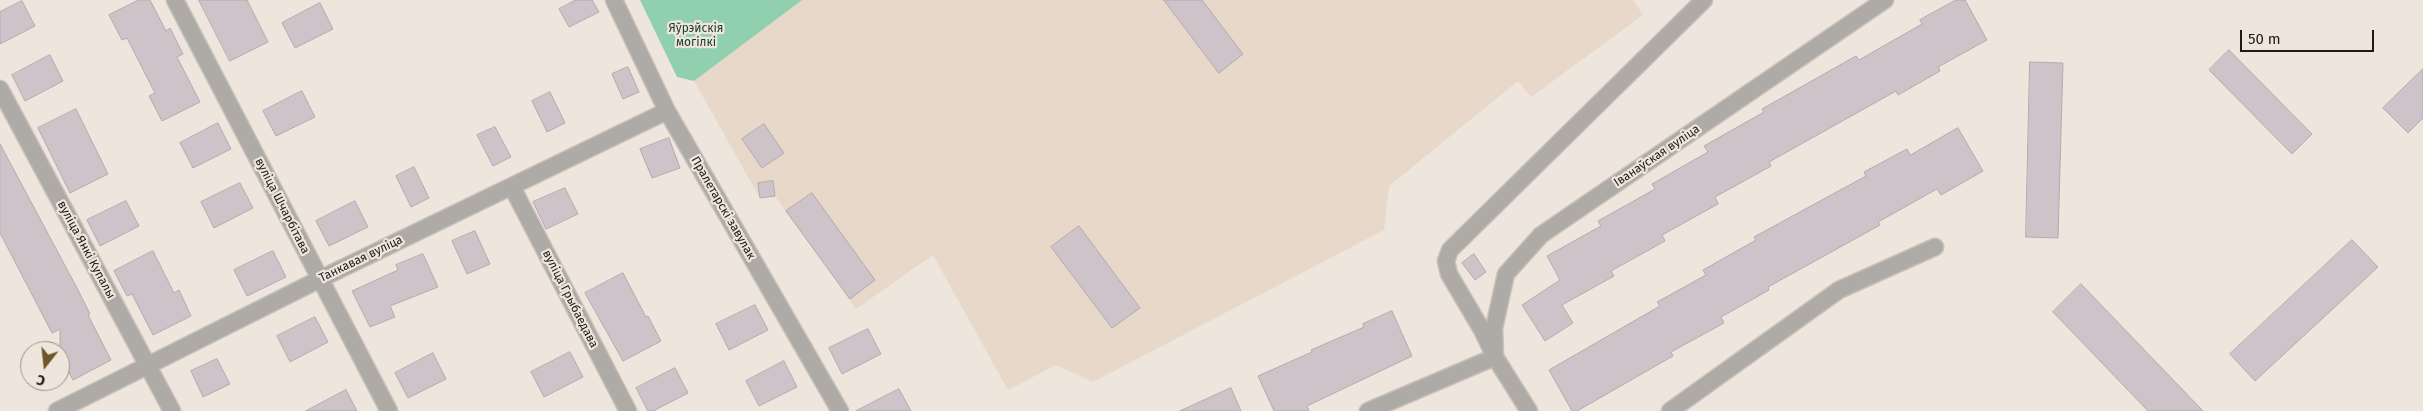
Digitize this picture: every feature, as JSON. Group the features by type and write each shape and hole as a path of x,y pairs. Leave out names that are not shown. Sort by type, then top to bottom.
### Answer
{"street":[{"name":"вуліца Шчарбітава","path":"175,0 389,411"},
{"name":"Пралетарскі завулак","path":"614,0 667,111 840,411"},
{"path":"1529,411 1495,357 1482,330 1449,274 1446,261 1450,250 1704,0"},
{"name":"Іванаўская вуліца","path":"1495,357 1494,328 1506,274 1540,235 1885,0"},
{"name":"вуліца Янкі Купалы","path":"0,90 172,411"},
{"name":"Танкавая вуліца","path":"57,411 320,279 667,111"},
{"name":"вуліца Грыбаедава","path":"512,187 628,411"},
{"path":"1670,411 1839,290 1935,247"},
{"path":"1368,411 1495,357"}],"shaded area":[{"path":"800,0 1633,0 1643,15 1531,97 1518,81 1389,186 1384,230 1093,382 1056,365 1008,390 933,255 856,309 775,196 760,198 694,81"}],"green space":[{"name":"Яўрэйскія могілкі","path":"640,0 802,0 694,81 677,77"}],"building":[{"path":"139,0 150,0 166,31 170,28 183,54 177,57 200,102 162,121 149,96 155,93 127,38 122,40 109,15"},
{"path":"199,0 247,0 268,42 230,61"},
{"path":"576,0 592,0 599,12 569,27 559,9"},
{"path":"1164,0 1202,0 1243,54 1219,73"},
{"path":"1956,0 1965,0 1987,40 1938,67 1940,71 1898,95 1896,91 1769,162 1771,166 1715,197 1718,204 1662,235 1665,241 1611,271 1614,276 1562,305 1573,323 1545,341 1522,305 1560,280 1547,256 1601,226 1598,221 1655,189 1652,184 1708,152 1704,146 1764,112 1762,109 1856,56 1859,60 1922,24 1920,20"},
{"path":"22,1 35,26 0,44 0,12"},
{"path":"320,3 333,29 295,48 282,23"},
{"path":"2229,50 2312,134 2292,154 2209,70"},
{"path":"50,55 63,81 25,101 12,75"},
{"path":"2030,62 2063,63 2058,238 2026,237"},
{"path":"628,67 639,92 623,99 612,74"},
{"path":"2423,69 2423,118 2408,133 2383,108"},
{"path":"302,91 315,117 276,136 263,111"},
{"path":"550,92 565,123 547,132 532,101"},
{"path":"76,109 108,174 70,193 38,128"},
{"path":"218,123 231,149 193,168 180,143"},
{"path":"764,124 784,153 762,168 742,139"},
{"path":"495,127 511,157 493,166 477,135"},
{"path":"1958,128 1983,171 1941,195 1937,189 1878,222 1880,225 1768,287 1769,290 1721,317 1724,323 1671,352 1673,356 1577,411 1572,411 1549,370 1660,306 1657,302 1706,275 1703,270 1756,240 1754,237 1866,176 1864,172 1907,149 1910,155"},
{"path":"669,138 680,168 652,178 640,149"},
{"path":"0,144 77,288 90,314 88,315 111,360 73,380 70,374 70,341 60,341 60,329 52,333 0,233"},
{"path":"414,167 429,198 411,207 396,176"},
{"path":"773,181 775,196 760,198 758,183"},
{"path":"240,183 253,208 214,228 201,202"},
{"path":"565,188 578,214 546,229 533,202"},
{"path":"812,193 875,280 850,299 786,211"},
{"path":"126,201 139,226 100,246 87,220"},
{"path":"355,201 368,227 329,246 316,221"},
{"path":"1079,226 1140,308 1112,328 1051,247"},
{"path":"475,231 490,264 467,274 452,241"},
{"path":"2352,240 2378,267 2255,381 2230,354"},
{"path":"153,251 174,293 179,290 191,316 153,335 132,294 127,296 114,271"},
{"path":"273,251 286,277 247,296 234,270"},
{"path":"423,254 438,287 390,306 395,317 370,327 352,291 398,270 396,265"},
{"path":"1474,254 1486,272 1475,280 1462,263"},
{"path":"623,273 661,341 623,361 585,293"},
{"path":"2081,284 2203,411 2148,411 2053,312"},
{"path":"755,305 768,330 729,350 716,324"},
{"path":"1392,311 1412,356 1307,406 1309,411 1274,411 1258,376 1364,327 1363,324"},
{"path":"315,317 328,342 290,362 277,336"},
{"path":"868,329 881,354 842,374 829,348"},
{"path":"570,352 583,377 544,397 531,372"},
{"path":"433,353 446,379 408,398 395,373"},
{"path":"217,359 230,384 203,397 191,371"},
{"path":"784,361 797,387 759,406 746,381"},
{"path":"675,368 688,393 653,411 648,411 636,388"},
{"path":"1231,388 1241,411 1180,411"},
{"path":"899,389 911,411 856,411"},
{"path":"346,390 357,411 306,411"}]}
